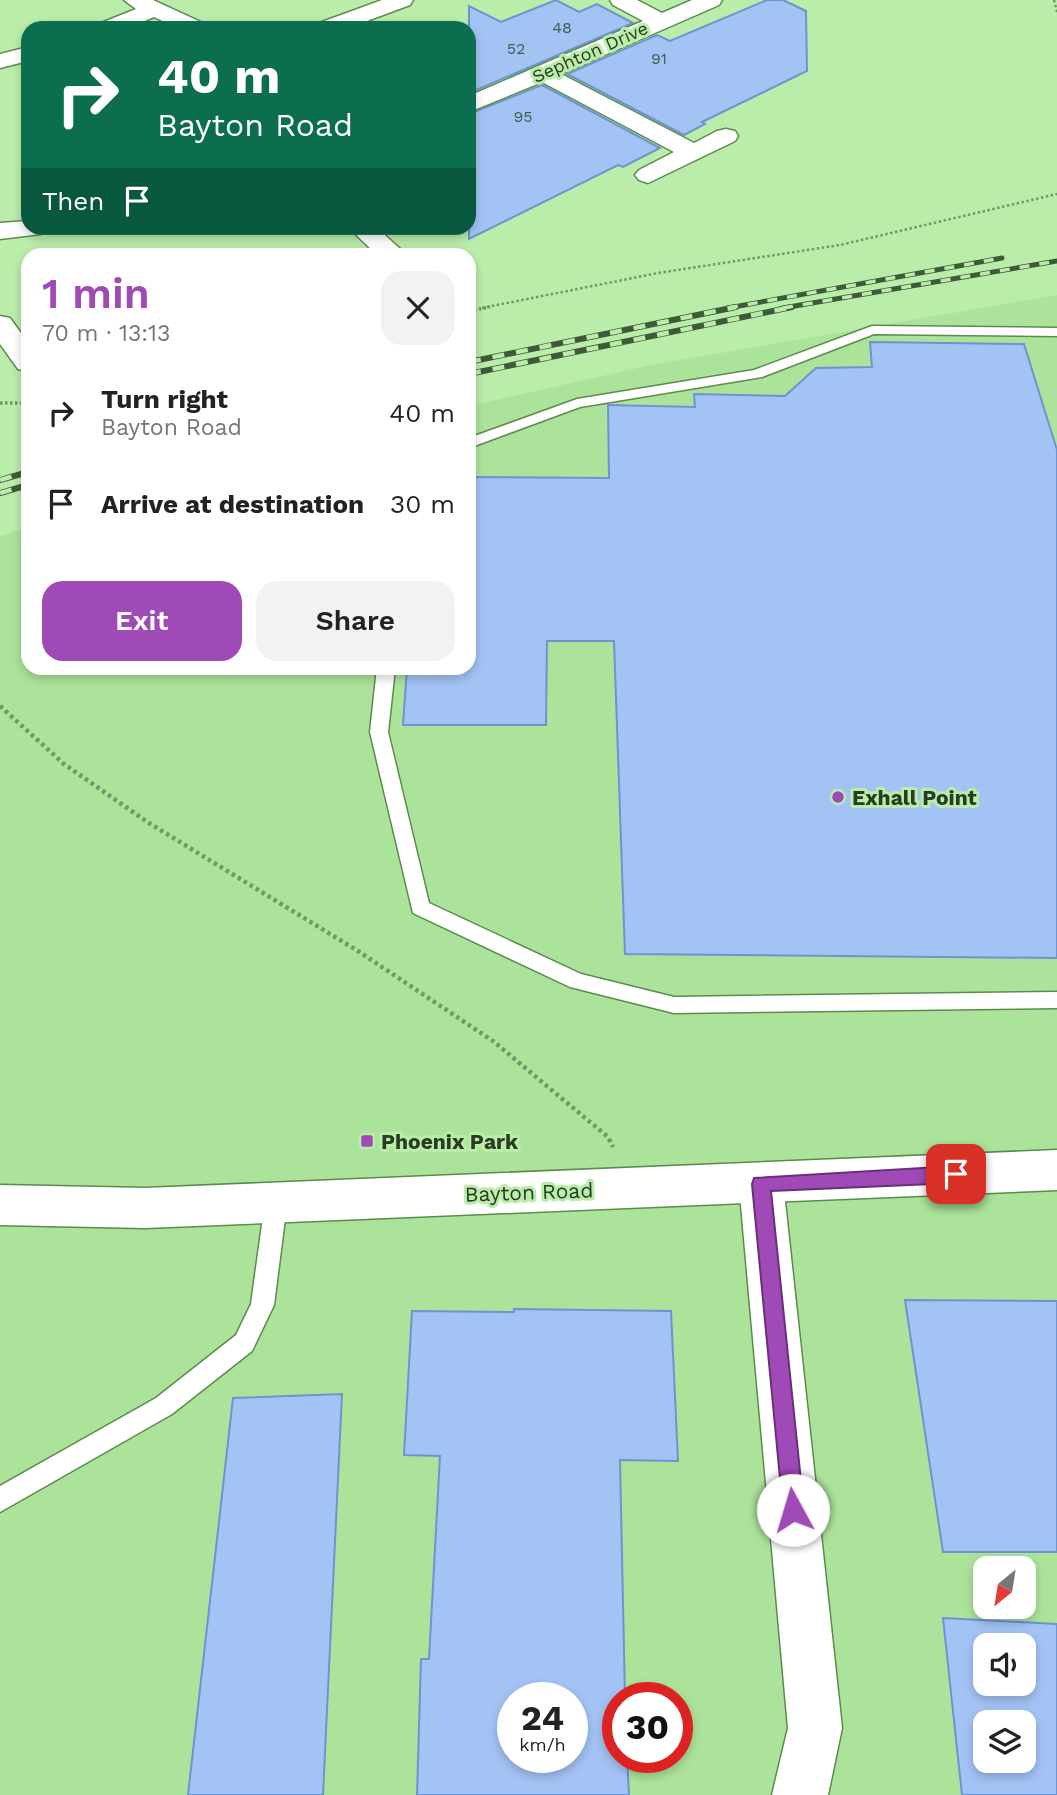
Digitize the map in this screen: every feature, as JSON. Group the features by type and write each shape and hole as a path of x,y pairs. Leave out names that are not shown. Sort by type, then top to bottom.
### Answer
{"street":[{"path":"346,21 401,0"},
{"path":"621,0 659,21"},
{"name":"Sephton Drive","path":"476,102 711,0"},
{"path":"120,21 145,5 180,21"},
{"path":"0,61 21,56"},
{"path":"542,73 693,152"},
{"path":"648,175 726,136"},
{"path":"0,231 21,229"},
{"path":"370,235 386,248"},
{"path":"0,324 21,385"},
{"name":"Bayton Road","path":"0,1205 145,1208 1057,1170"},
{"path":"761,1184 815,1728 800,1795"}],"lane":[{"path":"476,440 577,403 757,374 872,330 1057,332"},
{"path":"385,675 379,732 420,908 577,981 674,1005 1057,1000"},
{"path":"0,1500 164,1406 244,1343 262,1305 276,1203"}],"path":[{"path":"1054,0 1057,12"},
{"path":"476,311 659,273 840,245 1057,194"},
{"path":"0,706 64,764 149,823 358,951 493,1041 608,1137 635,1188"}],"shaded area":[{"path":"1057,295 1057,1795 0,1795 0,536 21,530 21,675 476,675 476,404 651,365"}],"building":[{"path":"556,0 579,12 597,4 633,23 476,90 476,21 469,21 469,6 501,22"},
{"path":"767,0 783,0 806,11 807,71 702,122 705,124 684,135 567,74 657,35 670,41"},
{"path":"542,85 660,148 623,167 618,165 469,239 469,235 476,235 476,111"},
{"name":"Exhall Point","path":"870,342 1024,344 1057,450 1057,958 625,954 614,641 547,641 546,725 403,725 407,675 476,675 476,477 609,478 608,405 695,407 694,394 785,396 816,368 872,367"},
{"path":"905,1300 1057,1301 1057,1552 943,1552"},
{"path":"412,1311 671,1311 678,1461 620,1460 625,1682 602,1682 602,1773 628,1773 629,1795 417,1795 421,1659 429,1659 440,1456 404,1455"},
{"path":"342,1394 323,1795 188,1795 233,1398"},
{"path":"943,1618 1057,1624 1057,1795 962,1795"}],"railway":[{"path":"728,308 1002,258"},
{"path":"783,308 1057,261"},
{"path":"476,361 736,307"},
{"path":"476,373 792,307"},
{"path":"0,480 21,474"},
{"path":"0,493 21,487"}],"place":[{"name":"Exhall Point","path":"838,797"},
{"name":"Phoenix Park","path":"367,1141"}],"route":[{"path":"793,1510 761,1184 956,1174"}]}
